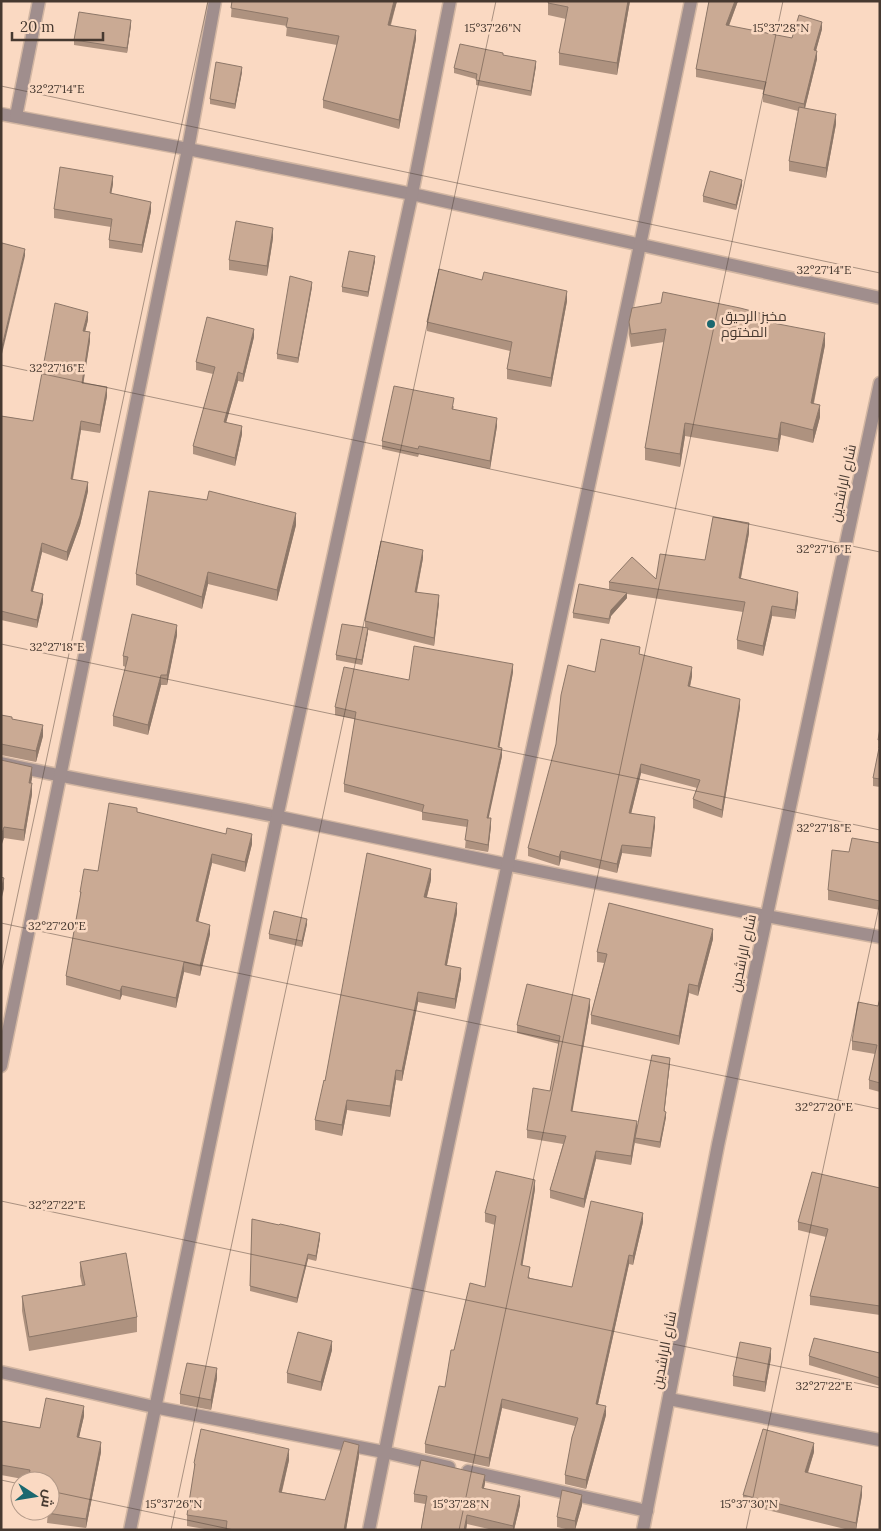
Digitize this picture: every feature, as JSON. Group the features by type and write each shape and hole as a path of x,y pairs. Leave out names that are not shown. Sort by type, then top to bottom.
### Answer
{"street":[{"path":"16,116 39,1"},
{"path":"1,1066 188,149 215,1"},
{"path":"130,1530 277,817 412,194 450,1"},
{"path":"369,1530 507,866 641,245 691,1"},
{"path":"1,114 412,194 880,298"},
{"name":"شارع الراشدين","path":"643,1530 718,1145 880,383"},
{"path":"1,763 277,817 507,866 766,917 880,937"},
{"path":"1,1372 154,1407 384,1452 647,1511"},
{"path":"670,1399 880,1440"}],"building":[{"path":"232,1 394,1 388,25 416,30 399,120 323,100 339,36 286,27 288,18 231,8"},
{"path":"549,1 628,1 617,63 559,53 568,7 548,3"},
{"path":"709,1 735,1 726,25 792,38 799,15 822,22 814,50 817,51 804,104 763,94 766,82 696,69"},
{"path":"79,12 131,20 127,48 74,40"},
{"path":"460,44 536,61 531,91 476,80 477,74 454,68"},
{"path":"216,62 242,67 235,104 210,99"},
{"path":"799,107 836,114 826,168 789,161"},
{"path":"60,167 113,176 110,193 151,202 142,245 109,240 112,219 54,209"},
{"path":"710,171 742,180 736,205 703,196"},
{"path":"236,221 273,228 267,266 229,260"},
{"path":"2,243 25,249 1,351 1,247"},
{"path":"349,251 375,256 368,292 342,287"},
{"path":"439,269 482,280 484,272 567,291 551,378 507,369 512,342 427,322"},
{"path":"290,276 312,282 298,358 277,354"},
{"path":"663,292 740,308 775,317 773,323 825,333 811,403 820,405 813,430 781,422 778,439 685,423 680,454 645,448 666,329 631,334 629,322 632,308 661,303"},
{"path":"55,303 88,312 83,331 90,332 82,383 107,387 100,425 81,421 71,479 88,482 80,516 67,552 42,543 31,591 43,594 37,620 1,611 1,416 33,421"},
{"path":"207,317 254,329 243,374 238,372 224,422 242,426 235,458 193,446 215,367 196,362"},
{"path":"394,386 454,398 452,409 497,418 490,461 419,446 418,449 382,441"},
{"path":"149,491 207,500 209,491 296,513 277,590 208,572 202,597 136,574"},
{"path":"713,517 749,523 739,578 798,592 795,610 772,606 763,646 737,640 745,602 609,582 632,557 656,579 660,554 705,560"},
{"path":"381,541 423,550 415,592 439,595 434,638 365,621"},
{"path":"579,584 627,593 611,610 609,619 573,613"},
{"path":"132,614 177,625 167,675 161,675 148,725 113,716 128,657 123,656"},
{"path":"342,624 368,628 362,660 336,655"},
{"path":"601,639 640,647 639,654 692,667 688,686 740,699 722,810 693,799 700,780 641,764 629,813 655,817 651,848 622,845 617,864 561,851 559,857 528,848 556,744 561,695 568,665 595,672"},
{"path":"414,646 513,664 498,747 502,748 487,818 491,818 488,845 465,840 468,820 422,812 424,805 344,784 356,712 335,707 344,667 409,680"},
{"path":"1,715 43,725 36,751 1,744"},
{"path":"880,743 880,779 873,778"},
{"path":"1,760 32,767 29,783 32,783 24,830 4,827 1,836"},
{"path":"109,803 137,808 137,812 226,834 227,828 252,834 245,862 212,854 196,921 210,925 200,966 184,962 176,998 122,986 120,991 66,976 84,869 98,871"},
{"path":"852,838 880,843 880,901 828,890 832,850 849,852"},
{"path":"367,853 431,869 424,897 457,903 445,965 461,968 455,999 418,992 402,1071 396,1070 390,1106 347,1100 342,1125 315,1120 325,1081"},
{"path":"1,877 4,878 1,890"},
{"path":"609,903 713,929 698,986 689,984 679,1036 591,1015 607,954 597,952"},
{"path":"274,911 307,919 302,941 269,934"},
{"path":"527,984 590,999 571,1111 637,1121 631,1156 596,1151 584,1199 550,1190 566,1136 527,1130 533,1088 550,1091 560,1036 517,1025"},
{"path":"880,998 880,1083 869,1080 877,1045 852,1041 858,1002 878,1006"},
{"path":"652,1055 670,1058 664,1111 666,1112 660,1142 635,1138"},
{"path":"496,1171 535,1180 521,1265 530,1267 528,1278 572,1287 591,1201 643,1213 633,1256 629,1255 596,1404 606,1406 586,1480 565,1475 572,1437 578,1418 502,1399 489,1458 425,1444 439,1386 445,1387 451,1350 454,1350 470,1283 485,1287 496,1216 485,1213"},
{"path":"812,1172 880,1188 880,1306 810,1296 828,1229 798,1222"},
{"path":"252,1219 320,1233 316,1256 308,1254 297,1298 250,1286"},
{"path":"126,1253 137,1317 29,1337 22,1296 85,1285 80,1262"},
{"path":"298,1332 332,1341 321,1382 287,1373"},
{"path":"814,1338 880,1353 880,1378 809,1356"},
{"path":"740,1342 771,1348 765,1382 733,1376"},
{"path":"187,1363 217,1368 211,1400 180,1394"},
{"path":"46,1398 84,1406 77,1437 101,1442 86,1519 60,1515 60,1471 30,1471 1,1465 1,1421 40,1428"},
{"path":"201,1429 289,1449 279,1492 325,1500 344,1441 359,1445 344,1530 226,1530 227,1521 187,1515"},
{"path":"763,1429 814,1443 805,1472 862,1486 856,1523 743,1495"},
{"path":"421,1460 485,1475 482,1488 520,1496 513,1526 467,1515 464,1530 421,1530 427,1496 414,1494"},
{"path":"562,1490 582,1495 575,1521 557,1517"}],"place":[{"name":"مخبز الرحيق المختوم","path":"711,324"}]}
